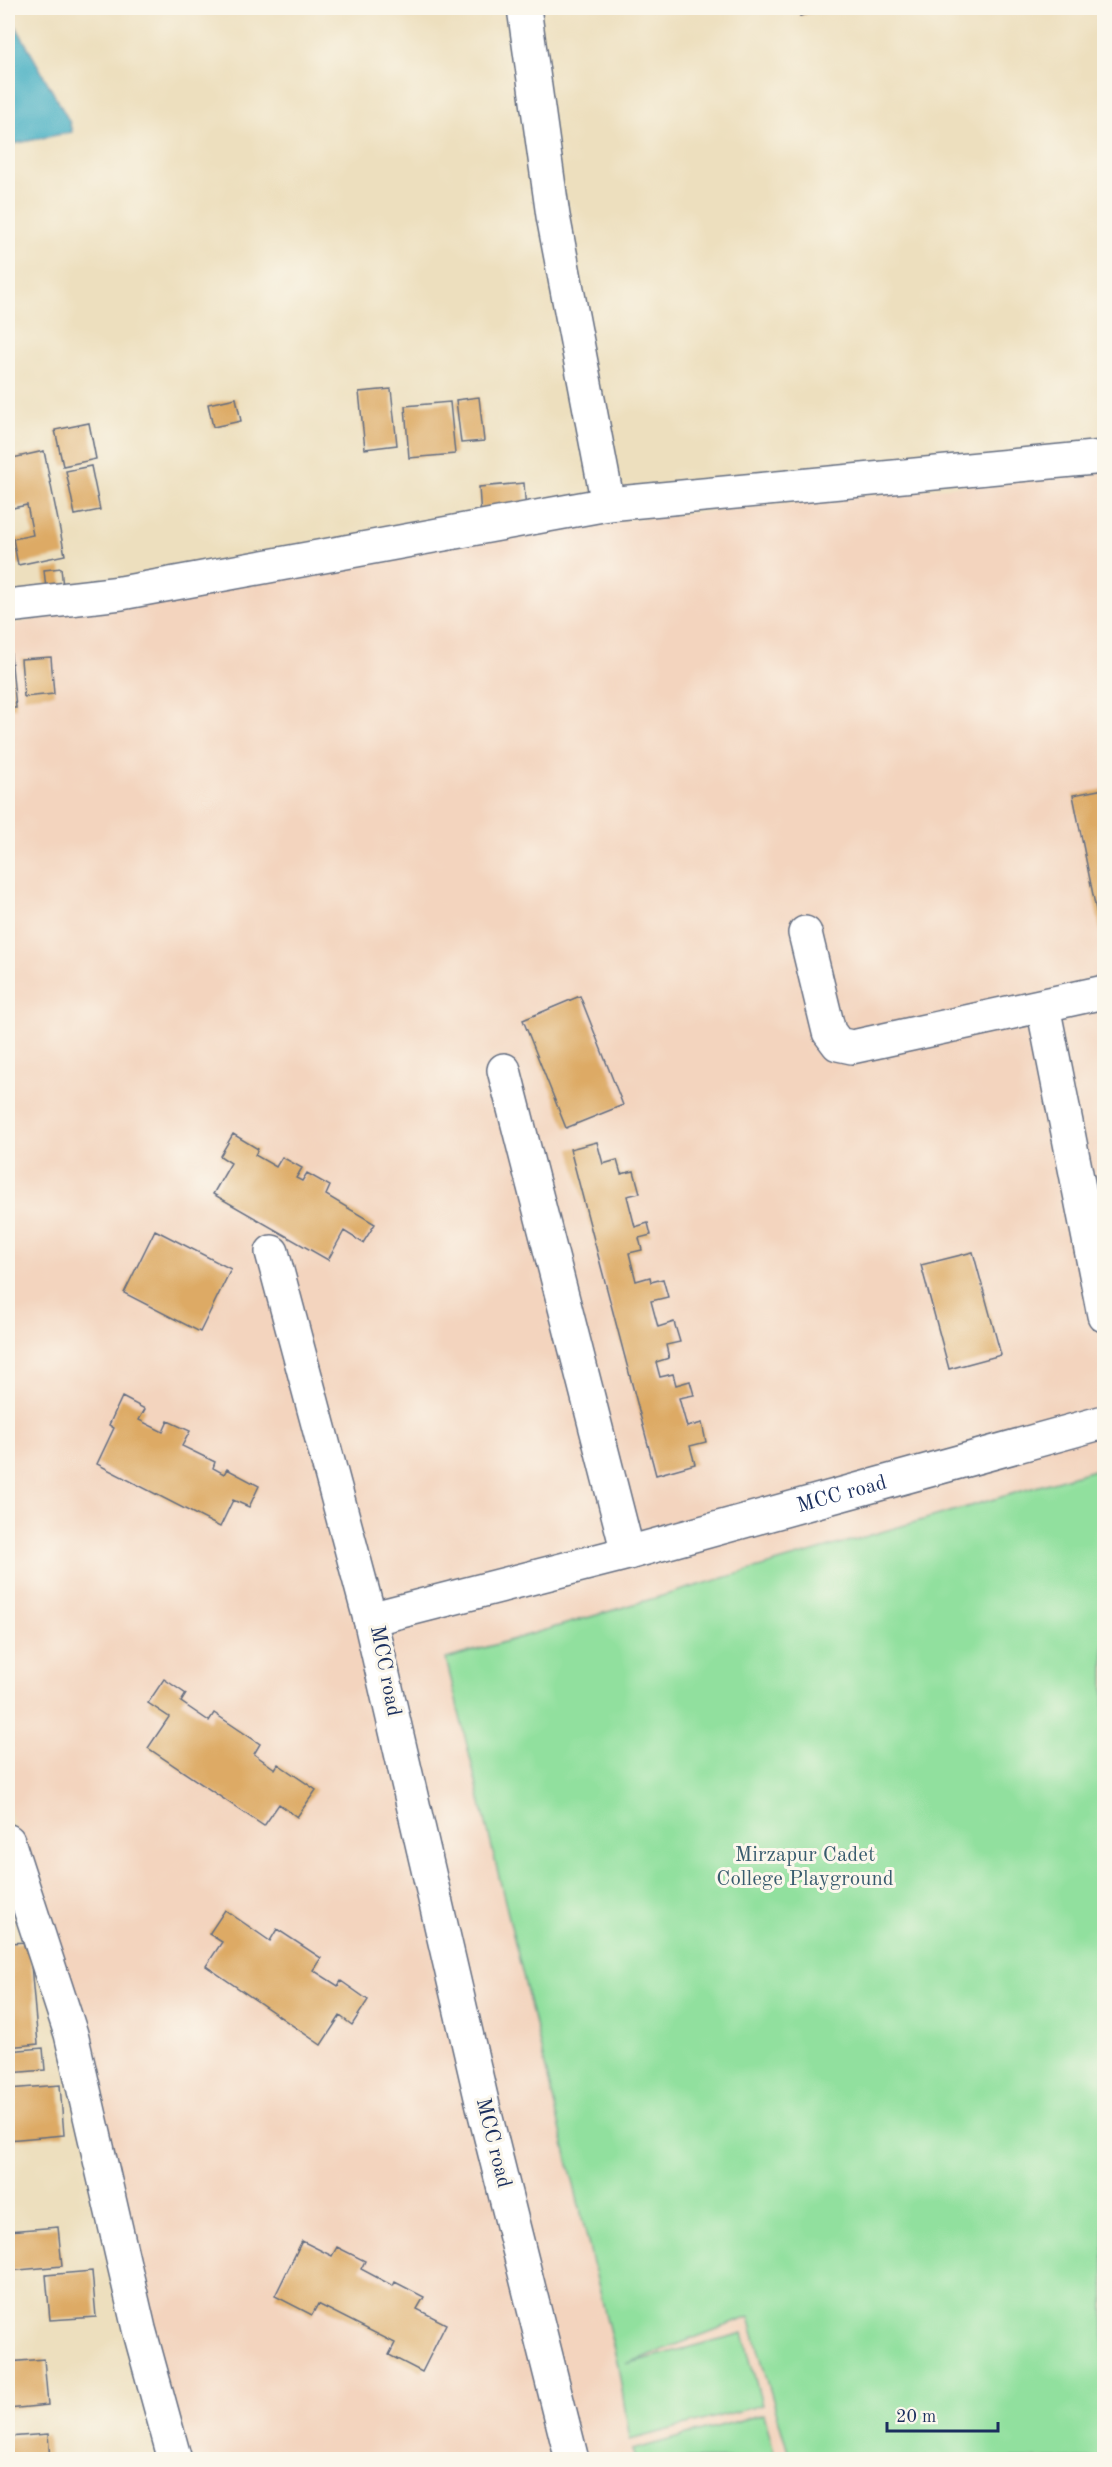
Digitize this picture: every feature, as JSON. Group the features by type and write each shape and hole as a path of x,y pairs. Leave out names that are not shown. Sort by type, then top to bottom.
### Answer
{"street":[{"path":"524,8 553,216 608,504"},
{"path":"8,606 121,593 608,504 1104,457"},
{"path":"805,933 829,1032 838,1044 852,1047 1104,992"},
{"path":"1043,1006 1104,1315"},
{"path":"504,1070 628,1553"},
{"path":"272,1252 370,1619"},
{"name":"MCC road","path":"572,2460 483,2106 370,1619 628,1553 1104,1422"},
{"path":"8,1841 71,2034 139,2329 175,2460"}],"shaded area":[{"path":"1104,471 1104,2459 184,2459 80,2031 8,1805 8,625 144,596 530,530"}],"green space":[{"name":"Mirzapur Cadet College Playground","path":"1104,1467 1104,2459 790,2459 749,2317 626,2364 743,2333 762,2405 630,2440 618,2366 446,1659"},
{"path":"764,2414 776,2459 635,2459 632,2450"}],"water":[{"path":"8,17 13,21 69,121 72,132 8,145"}],"building":[{"path":"797,8 828,8 800,16"},
{"path":"391,389 397,445 365,449 359,392"},
{"path":"479,397 484,441 461,443 456,400"},
{"path":"236,398 241,421 213,427 208,404"},
{"path":"450,402 455,454 409,458 405,406"},
{"path":"89,423 96,459 63,466 55,430"},
{"path":"44,451 65,555 18,565 13,539 33,535 27,505 8,509 8,459"},
{"path":"91,466 100,510 75,515 66,471"},
{"path":"524,483 526,514 481,517 479,487"},
{"path":"61,568 63,587 46,589 44,570"},
{"path":"8,624 16,708 8,708"},
{"path":"51,657 54,694 24,697 21,659"},
{"path":"1104,789 1104,945 1103,945 1073,795"},
{"path":"580,996 623,1105 566,1128 523,1020"},
{"path":"233,1134 258,1149 255,1155 276,1167 282,1157 302,1168 296,1178 302,1181 307,1173 330,1186 326,1195 375,1224 363,1243 344,1231 328,1260 213,1194 231,1163 220,1156"},
{"path":"597,1142 603,1164 617,1160 621,1174 634,1171 640,1193 627,1196 635,1227 648,1223 651,1235 639,1238 642,1250 629,1253 636,1281 650,1277 651,1282 663,1279 668,1297 651,1301 658,1327 674,1322 680,1342 666,1345 669,1358 656,1362 660,1377 673,1374 676,1385 690,1381 694,1395 679,1398 687,1427 702,1423 706,1442 690,1446 695,1464 656,1475 570,1149"},
{"path":"155,1230 231,1269 200,1332 124,1293"},
{"path":"973,1252 1001,1355 949,1369 921,1265"},
{"path":"122,1397 145,1409 139,1420 163,1432 168,1421 190,1431 182,1446 215,1462 213,1468 224,1474 227,1469 259,1486 249,1507 233,1500 220,1527 97,1464 114,1428 109,1425"},
{"path":"164,1679 186,1694 181,1702 209,1721 214,1713 260,1744 254,1754 275,1769 278,1764 316,1790 297,1817 279,1804 264,1826 148,1748 169,1717 148,1703"},
{"path":"225,1910 270,1941 277,1929 321,1958 313,1970 338,1986 341,1981 368,2000 352,2025 340,2016 321,2045 206,1966 222,1942 209,1934"},
{"path":"29,1942 38,2044 8,2047 8,1943"},
{"path":"43,2048 45,2070 10,2073 8,2051"},
{"path":"60,2085 64,2135 8,2140 8,2089"},
{"path":"58,2227 62,2266 8,2271 8,2231"},
{"path":"302,2241 332,2256 337,2247 365,2261 361,2269 393,2286 395,2282 424,2297 417,2309 446,2324 422,2372 389,2355 395,2343 318,2304 312,2315 275,2296"},
{"path":"92,2271 96,2317 50,2320 46,2275"},
{"path":"44,2359 48,2405 8,2409 8,2362"},
{"path":"48,2434 50,2460 8,2460 8,2437"}]}
